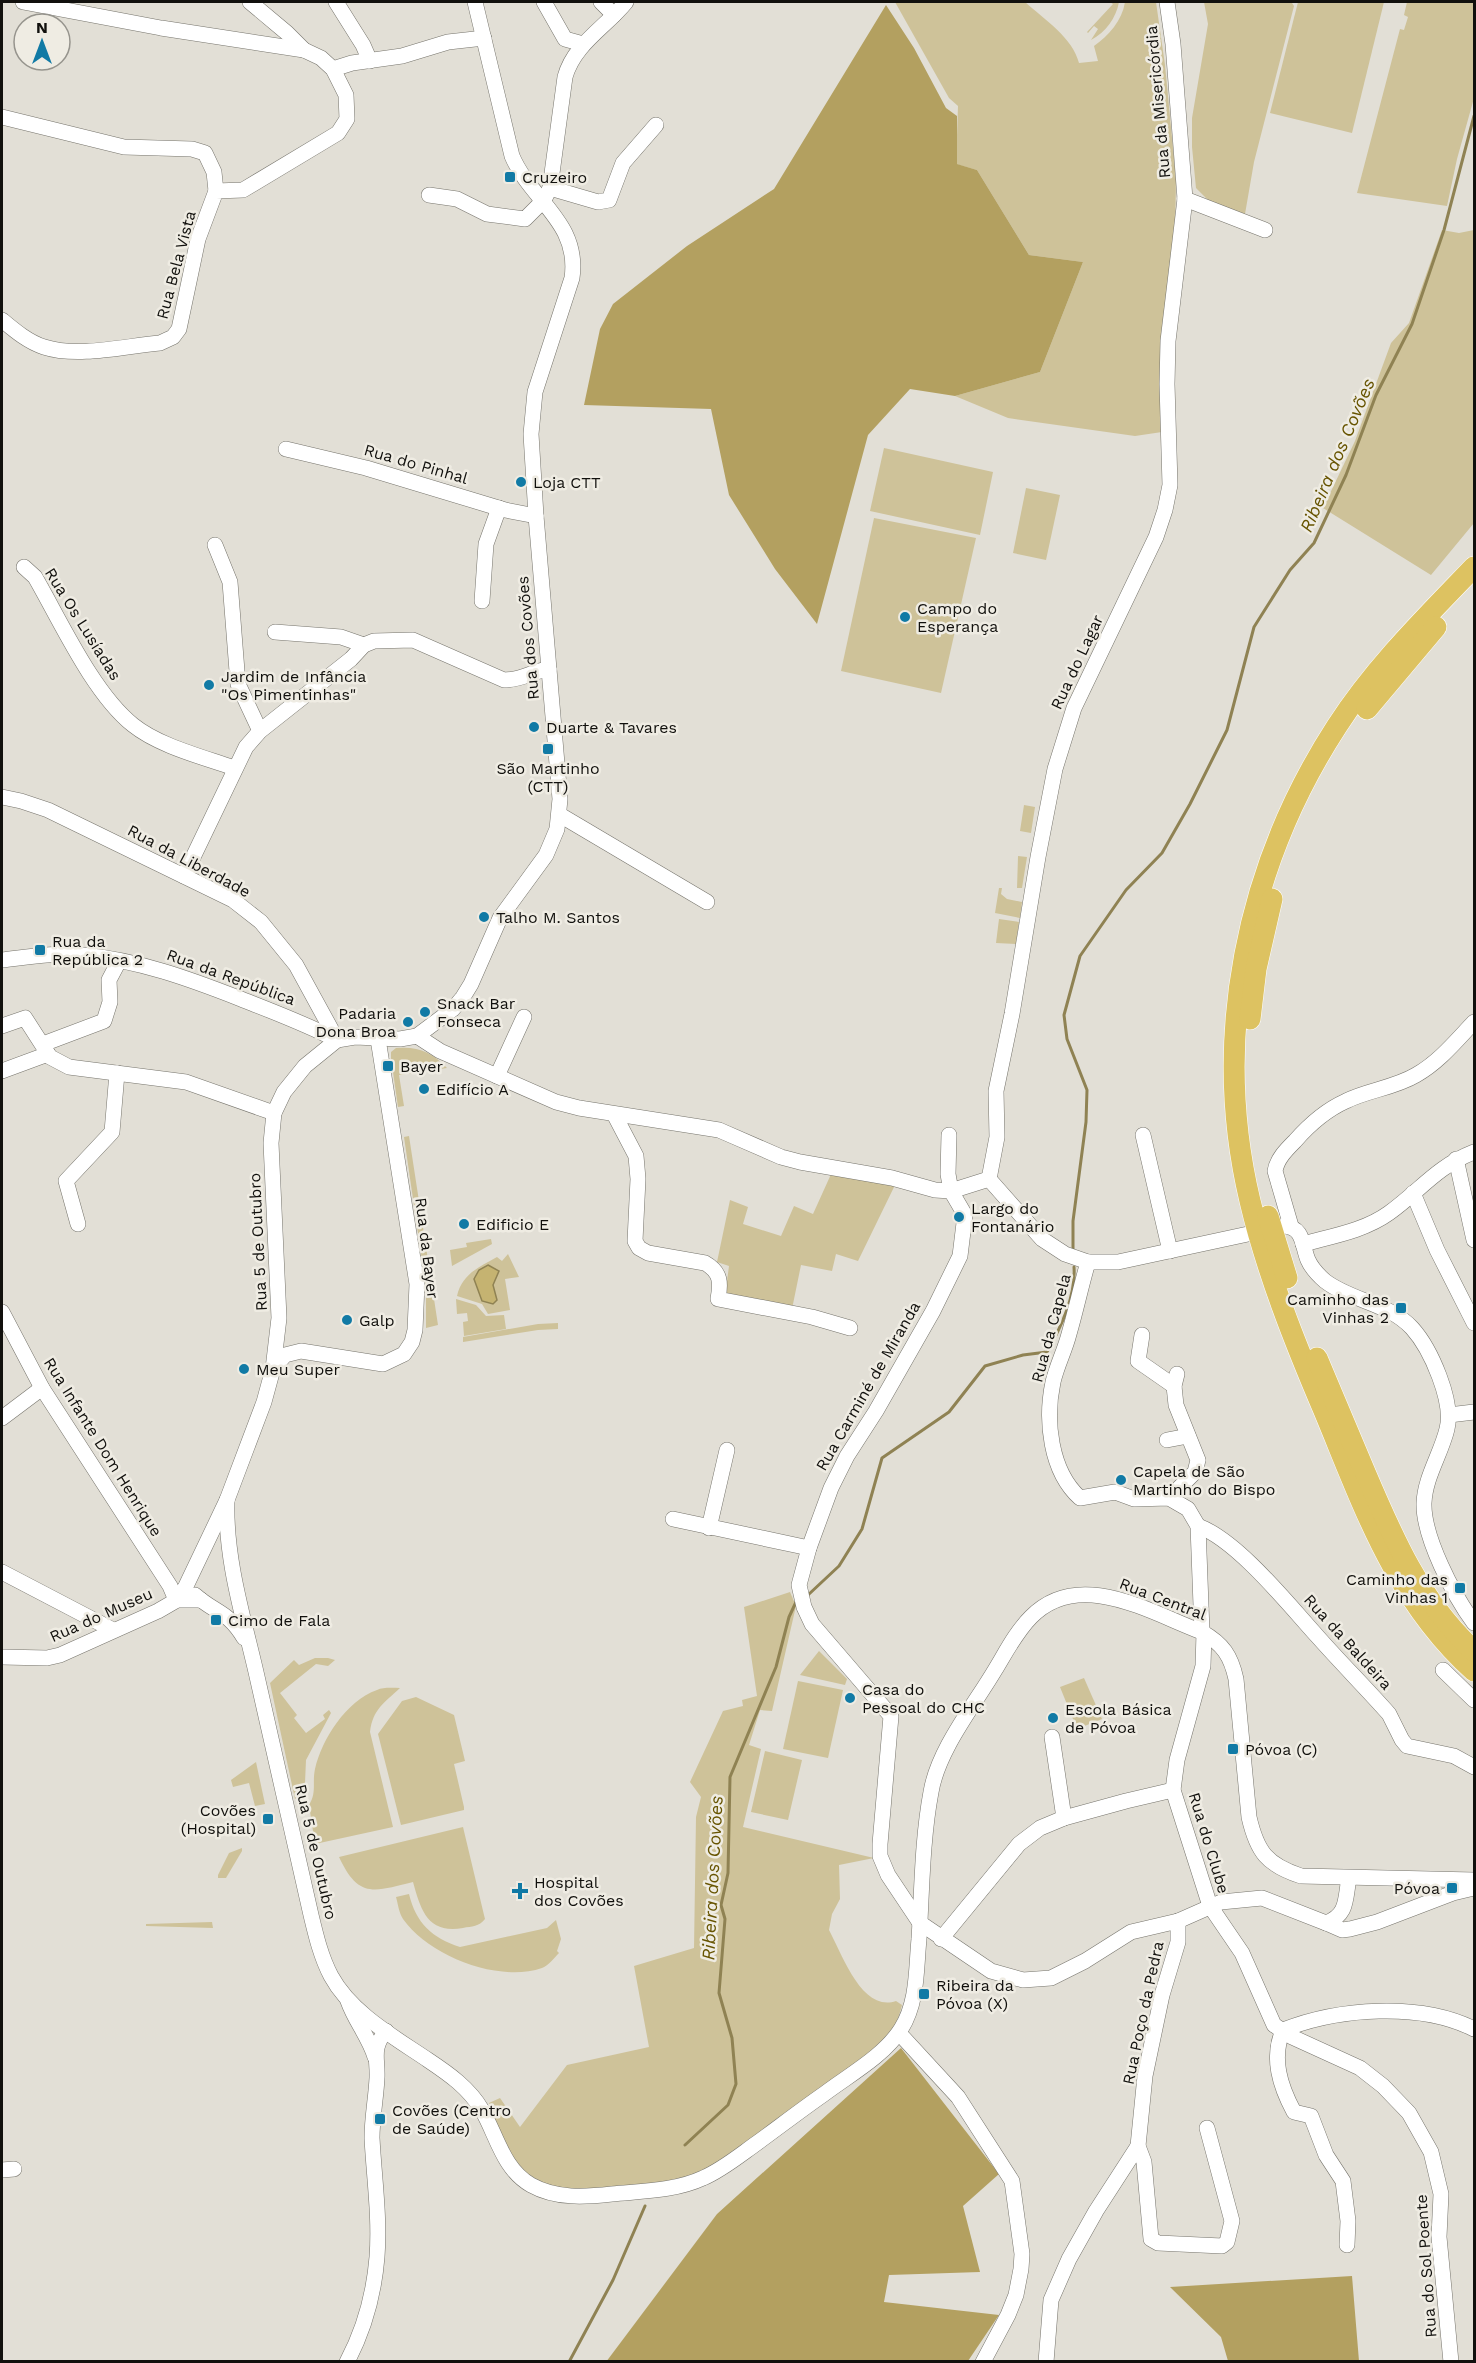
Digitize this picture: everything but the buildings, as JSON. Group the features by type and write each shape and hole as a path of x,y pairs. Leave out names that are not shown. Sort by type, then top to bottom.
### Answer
{"highway":[{"path":"1474,567 1417,626 1364,689 1327,742 1284,823 1253,913 1241,968 1234,1080 1241,1154 1255,1220 1273,1280 1314,1389 1371,1525 1395,1575 1425,1618 1454,1653 1474,1671"},
{"path":"1474,588 1416,650 1350,732 1319,783 1298,827 1281,869 1267,916 1256,969 1250,1018 1249,1076 1255,1151 1268,1214 1286,1274 1318,1359 1398,1548 1420,1587 1439,1613 1474,1651"}],"street":[{"path":"2,117 124,147 192,149 205,153 214,172 216,191 243,190 338,133 347,119 346,95 333,69 321,58 304,50 161,28 23,2"},
{"path":"250,2 304,50"},
{"path":"336,2 363,45 370,61"},
{"name":"Rua dos Covões","path":"378,1039 417,1036 443,1018 464,997 500,918 546,855 560,815 536,516 532,412 541,371 572,278 574,265 571,248 547,194 523,177 512,156 475,2"},
{"path":"544,2 565,39 584,44"},
{"path":"601,2 614,15"},
{"path":"429,195 457,199 488,214 525,219 547,194 568,65 584,44 626,2"},
{"name":"Rua da Misericórdia","path":"1167,2 1173,44 1185,199"},
{"path":"333,69 402,56 448,42 484,38"},
{"path":"547,194 597,202 609,200 623,163 656,125"},
{"name":"Rua Bela Vista","path":"2,320 21,335 43,347 71,352 160,343 173,337 179,329 198,239 216,191"},
{"path":"1185,199 1265,230"},
{"name":"Rua do Lagar","path":"989,1179 997,1137 996,1091 1012,1014 1055,769 1074,708 1156,537 1165,510 1170,484 1168,342 1185,199"},
{"name":"Rua do Pinhal","path":"286,449 366,468 499,508 536,516"},
{"path":"482,601 486,544 499,508"},
{"path":"215,545 230,582 238,684 260,731"},
{"name":"Rua Os Lusíadas","path":"24,567 35,577 92,676 112,703 134,725 158,740 234,768"},
{"path":"275,632 341,637 364,645"},
{"path":"184,876 246,747 260,731 351,659 364,645 374,641 413,639 504,680 520,680 538,670 549,669"},
{"name":"Rua da Liberdade","path":"2,797 48,810 233,900 261,922 296,964 337,1040"},
{"path":"560,815 707,902"},
{"name":"Rua da República","path":"2,960 40,955 83,955 138,964 206,984 299,1020 337,1040"},
{"path":"2,1071 104,1021 110,1002 109,980 119,961"},
{"path":"497,1076 524,1017"},
{"path":"2,1026 24,1018 46,1049 69,1067 186,1082 274,1113"},
{"path":"1474,1022 1427,1069 1395,1084 1346,1101 1312,1124 1287,1149 1276,1165 1275,1171 1288,1226 1299,1232 1313,1269 1329,1284 1396,1315 1412,1329 1430,1354 1449,1415 1447,1428 1427,1485 1425,1517 1437,1553 1474,1623"},
{"path":"417,1036 440,1051 556,1102 579,1108 719,1130 781,1157 892,1178 936,1190 951,1191 989,1179 1042,1239 1065,1254 1088,1262 1118,1262 1248,1234"},
{"path":"337,1040 355,1037 378,1039"},
{"name":"Rua da Bayer","path":"301,1351 383,1365 404,1354 412,1342 415,1330 417,1284 378,1039"},
{"name":"Rua 5 de Outubro","path":"204,1548 227,1500 264,1402 273,1369 279,1327 271,1143 274,1113 284,1092 305,1066 337,1040"},
{"path":"78,1224 66,1181 112,1132 117,1073"},
{"path":"614,1114 636,1155 638,1179 635,1241 639,1248 648,1253 705,1263 713,1268 721,1282 718,1299 812,1317 850,1328"},
{"path":"949,1135 948,1173 951,1191"},
{"path":"1143,1135 1170,1251"},
{"path":"1303,1244 1366,1227 1388,1214 1442,1167 1474,1152"},
{"path":"1455,1159 1474,1240"},
{"name":"Rua Carminé de Miranda","path":"951,1191 965,1215 960,1256 933,1311 831,1488 808,1548 799,1585 804,1607 812,1624 891,1716 880,1844 884,1866 897,1890 920,1923 991,1971 1023,1980 1050,1978 1131,1932 1178,1921 1221,1902 1262,1898 1342,1930 1377,1922 1453,1893 1474,1888"},
{"path":"1413,1194 1437,1250 1474,1323"},
{"name":"Rua da Capela","path":"1088,1262 1053,1383 1050,1433 1056,1462 1070,1489 1080,1498 1116,1492 1134,1499 1173,1493"},
{"name":"Rua Infante Dom Henrique","path":"2,1312 42,1388 170,1586 176,1600"},
{"path":"279,1327 287,1342 301,1351"},
{"path":"942,1939 1019,1844 1040,1828 1064,1818 1173,1790 1177,1760 1203,1666 1198,1526 1188,1509 1173,1493 1192,1476 1197,1467 1197,1453 1176,1405 1175,1380 1138,1361 1142,1335"},
{"path":"273,1369 285,1356 301,1351"},
{"path":"2,1418 42,1388"},
{"path":"1449,1415 1474,1412"},
{"path":"1167,1440 1188,1436"},
{"path":"709,1528 727,1450"},
{"name":"Rua 5 de Outubro","path":"227,1500 226,1524 230,1552"},
{"path":"673,1519 808,1548"},
{"name":"Rua da Baldeira","path":"1198,1526 1218,1535 1268,1581 1389,1714 1407,1746 1454,1756 1474,1767"},
{"path":"191,1574 193,1591 201,1600 219,1610 227,1608 239,1598 230,1552 217,1543 204,1548 176,1600 201,1600"},
{"path":"2,1572 113,1630"},
{"name":"Rua Central","path":"899,2032 915,1994 930,1795 935,1774 1015,1637 1029,1618 1045,1604 1059,1597 1079,1593 1100,1594 1203,1633 1224,1647 1234,1668 1249,1817 1260,1849 1269,1861 1284,1871 1301,1876 1474,1880"},
{"name":"Rua 5 de Outubro","path":"239,1598 318,1940 326,1966 334,1982 348,2000 390,2034 451,2075 467,2090 481,2108 502,2153 525,2182 544,2192 568,2197 585,2197 658,2190 681,2186 705,2178 876,2055 899,2032"},
{"name":"Rua do Museu","path":"2,1657 47,1658 60,1655 158,1611 176,1600"},
{"name":"Rua 5 de Outubro","path":"219,1610 231,1620 250,1648"},
{"path":"1443,1670 1474,1700"},
{"path":"1052,1737 1064,1818"},
{"name":"Rua do Clube","path":"1173,1790 1210,1906 1242,1953 1274,2025 1283,2030"},
{"path":"1326,1923 1338,1919 1342,1914 1348,1878"},
{"path":"897,1890 922,1892"},
{"name":"Rua Poço da Pedra","path":"1178,1921 1178,1942 1162,1995 1145,2076 1138,2146 1144,2162 1151,2239 1158,2243 1222,2246 1227,2242 1232,2221 1207,2128"},
{"path":"348,2000 354,2017 371,2043 375,2057 377,2076 372,2136 378,2220 377,2255 368,2314 360,2338 348,2361"},
{"path":"1347,2245 1348,2221 1342,2181 1326,2155 1311,2116 1294,2112 1282,2091 1278,2072 1278,2041 1283,2030 1304,2021 1357,2013 1408,2011 1440,2016 1474,2030"},
{"name":"Rua do Sol Poente","path":"1283,2030 1292,2037 1360,2068 1383,2086 1409,2113 1431,2152 1441,2194 1439,2237 1451,2361"},
{"path":"899,2032 958,2097 1012,2181 1022,2254 1021,2270 1016,2295 1008,2315 983,2361"},
{"path":"375,2057 378,2040 390,2034"},
{"path":"377,2076 390,2034"},
{"path":"1046,2361 1051,2300 1069,2259 1096,2211 1138,2146"}],"shaded area":[{"path":"895,2 1025,2 1064,37 1071,45 1079,63 1098,61 1094,46 1114,27 1125,2 1156,2 1165,65 1176,179 1175,239 1162,432 1135,436 1008,418 955,396 1040,372 1083,262 1029,255 977,170 956,164 958,106 949,98"},
{"path":"1110,2 1119,2 1110,24 1091,40 1098,29 1094,26 1087,32 1113,4"},
{"path":"1204,2 1287,2 1294,6 1254,162 1245,214 1209,201 1196,188 1192,118 1208,24"},
{"path":"1298,2 1384,2 1352,133 1270,113"},
{"path":"1407,2 1474,2 1474,98 1447,206 1357,193 1400,29 1404,30 1408,17 1404,15"},
{"path":"886,5 914,48 946,108 957,116 957,164 977,170 1029,255 1083,262 1040,372 955,396 910,389 868,435 817,624 775,569 729,495 711,409 584,405 600,329 613,304 687,246 774,189"},
{"path":"1442,230 1459,233 1474,230 1474,523 1431,575 1323,508 1355,441 1391,343 1409,323"},
{"path":"884,448 993,472 980,535 870,511"},
{"path":"1026,488 1060,495 1046,560 1013,553"},
{"name":"Campo do Esperança","path":"874,518 976,538 941,693 841,671"},
{"path":"1024,805 1035,807 1031,833 1020,831"},
{"path":"1018,856 1027,857 1022,888 1017,888"},
{"path":"999,888 1002,888 1001,894 1007,899 1022,902 1020,918 995,913"},
{"path":"999,919 1019,922 1016,944 996,943"},
{"path":"396,1048 424,1051 447,1068 399,1075 404,1106 398,1107 391,1058 391,1052"},
{"path":"409,1136 438,1325 426,1328 426,1288 404,1137"},
{"path":"832,1172 896,1183 858,1261 836,1254 832,1271 801,1265 792,1309 725,1296 729,1266 717,1262 730,1200 748,1207 743,1224 781,1236 794,1206 813,1214"},
{"path":"491,1239 492,1244 452,1266 450,1250 467,1247 466,1243"},
{"path":"508,1254 519,1277 505,1279 510,1310 488,1314 482,1304 457,1296 459,1288 472,1272 497,1257 502,1261"},
{"path":"488,1265 499,1271 493,1285 497,1300 493,1304 482,1301 474,1279 479,1270"},
{"path":"456,1299 476,1305 486,1316 504,1315 506,1329 464,1336 463,1322 468,1321 467,1313 457,1314"},
{"path":"558,1323 558,1329 463,1342 463,1337 538,1324"},
{"path":"790,1592 796,1606 772,1711 760,1710 749,1745 761,1749 743,1827 874,1858 839,1865 840,1899 832,1914 829,1930 847,1966 863,1990 873,1998 884,2002 896,2001 902,2005 897,2022 887,2036 865,2056 714,2165 687,2176 622,2188 576,2190 557,2189 544,2185 533,2179 516,2163 499,2132 489,2103 500,2098 520,2127 567,2065 649,2047 634,1966 694,1948 696,1817 701,1797 690,1782 723,1711 743,1706 742,1700 757,1696 744,1607"},
{"path":"819,1651 847,1679 845,1685 800,1675"},
{"path":"315,1658 335,1660 328,1666 316,1664 280,1693 297,1715 294,1718 306,1733 325,1719 323,1715 329,1710 331,1713 306,1760 305,1783 299,1797 295,1799 270,1683 294,1660 299,1665"},
{"path":"1084,1678 1102,1719 1077,1729 1060,1687"},
{"path":"798,1681 843,1690 828,1758 783,1749"},
{"path":"382,1688 400,1688 384,1702 377,1712 370,1732 393,1827 315,1844 309,1805 314,1792 315,1769 323,1746 337,1722 355,1703"},
{"path":"416,1697 454,1715 465,1761 454,1764 464,1810 401,1825 378,1734 402,1701"},
{"path":"765,1751 802,1760 788,1820 751,1812"},
{"path":"256,1762 265,1804 255,1806 249,1783 233,1787 231,1780"},
{"path":"463,1827 485,1919 475,1926 451,1929 434,1924 423,1911 413,1882 388,1888 369,1889 354,1880 339,1857"},
{"path":"242,1848 226,1878 218,1878 229,1853"},
{"path":"409,1894 416,1913 427,1928 441,1939 460,1947 547,1928 556,1920 561,1939 557,1951 559,1953 544,1967 524,1972 505,1972 466,1963 430,1944 403,1919 396,1897"},
{"path":"212,1922 213,1928 146,1926 146,1924"},
{"path":"901,2048 999,2174 963,2206 980,2272 889,2275 884,2302 999,2315 968,2361 606,2362 717,2214"},
{"path":"1352,2276 1359,2361 1228,2361 1221,2337 1170,2287"}],"waterway":[{"name":"Ribeira dos Covões","path":"1073,1250 1073,1221 1086,1122 1087,1090 1067,1039 1064,1015 1080,956 1126,890 1162,853 1190,804 1227,730 1254,627 1290,570 1314,543 1346,475 1376,395 1412,324 1444,230 1474,116"},
{"name":"Ribeira dos Covões","path":"808,1595 839,1566 862,1529 882,1458 949,1412 985,1366 1023,1355 1047,1352 1070,1300 1074,1267"},
{"name":"Ribeira dos Covões","path":"685,2145 728,2105 736,2084 732,2038 719,1993 725,1919 721,1905 728,1873 730,1777 776,1667 789,1617 796,1602"},
{"name":"Ribeira dos Covões","path":"569,2362 613,2280 645,2206"}],"place":[{"name":"Cruzeiro","path":"510,177"},
{"name":"Loja CTT","path":"521,482"},
{"name":"Campo do Esperança","path":"905,617"},
{"name":"Jardim de Infância \"Os Pimentinhas\"","path":"209,685"},
{"name":"Duarte & Tavares","path":"534,727"},
{"name":"São Martinho (CTT)","path":"548,749"},
{"name":"Talho M. Santos","path":"484,917"},
{"name":"Rua da República 2","path":"40,950"},
{"name":"Snack Bar Fonseca","path":"425,1012"},
{"name":"Padaria Dona Broa","path":"408,1022"},
{"name":"Bayer","path":"388,1066"},
{"name":"Edifício A","path":"424,1089"},
{"name":"Largo do Fontanário","path":"959,1217"},
{"name":"Edificio E","path":"464,1224"},
{"name":"Caminho das Vinhas 2","path":"1401,1308"},
{"name":"Galp","path":"347,1320"},
{"name":"Meu Super","path":"244,1369"},
{"name":"Capela de São Martinho do Bispo","path":"1121,1480"},
{"name":"Caminho das Vinhas 1","path":"1460,1588"},
{"name":"Cimo de Fala","path":"216,1620"},
{"name":"Casa do Pessoal do CHC","path":"850,1698"},
{"name":"Escola Básica de Póvoa","path":"1053,1718"},
{"name":"Póvoa (C)","path":"1233,1749"},
{"name":"Covões (Hospital)","path":"268,1819"},
{"name":"Póvoa","path":"1452,1888"},
{"name":"Hospital dos Covões","path":"520,1891"},
{"name":"Ribeira da Póvoa (X)","path":"924,1994"},
{"name":"Covões (Centro de Saúde)","path":"380,2119"}]}
